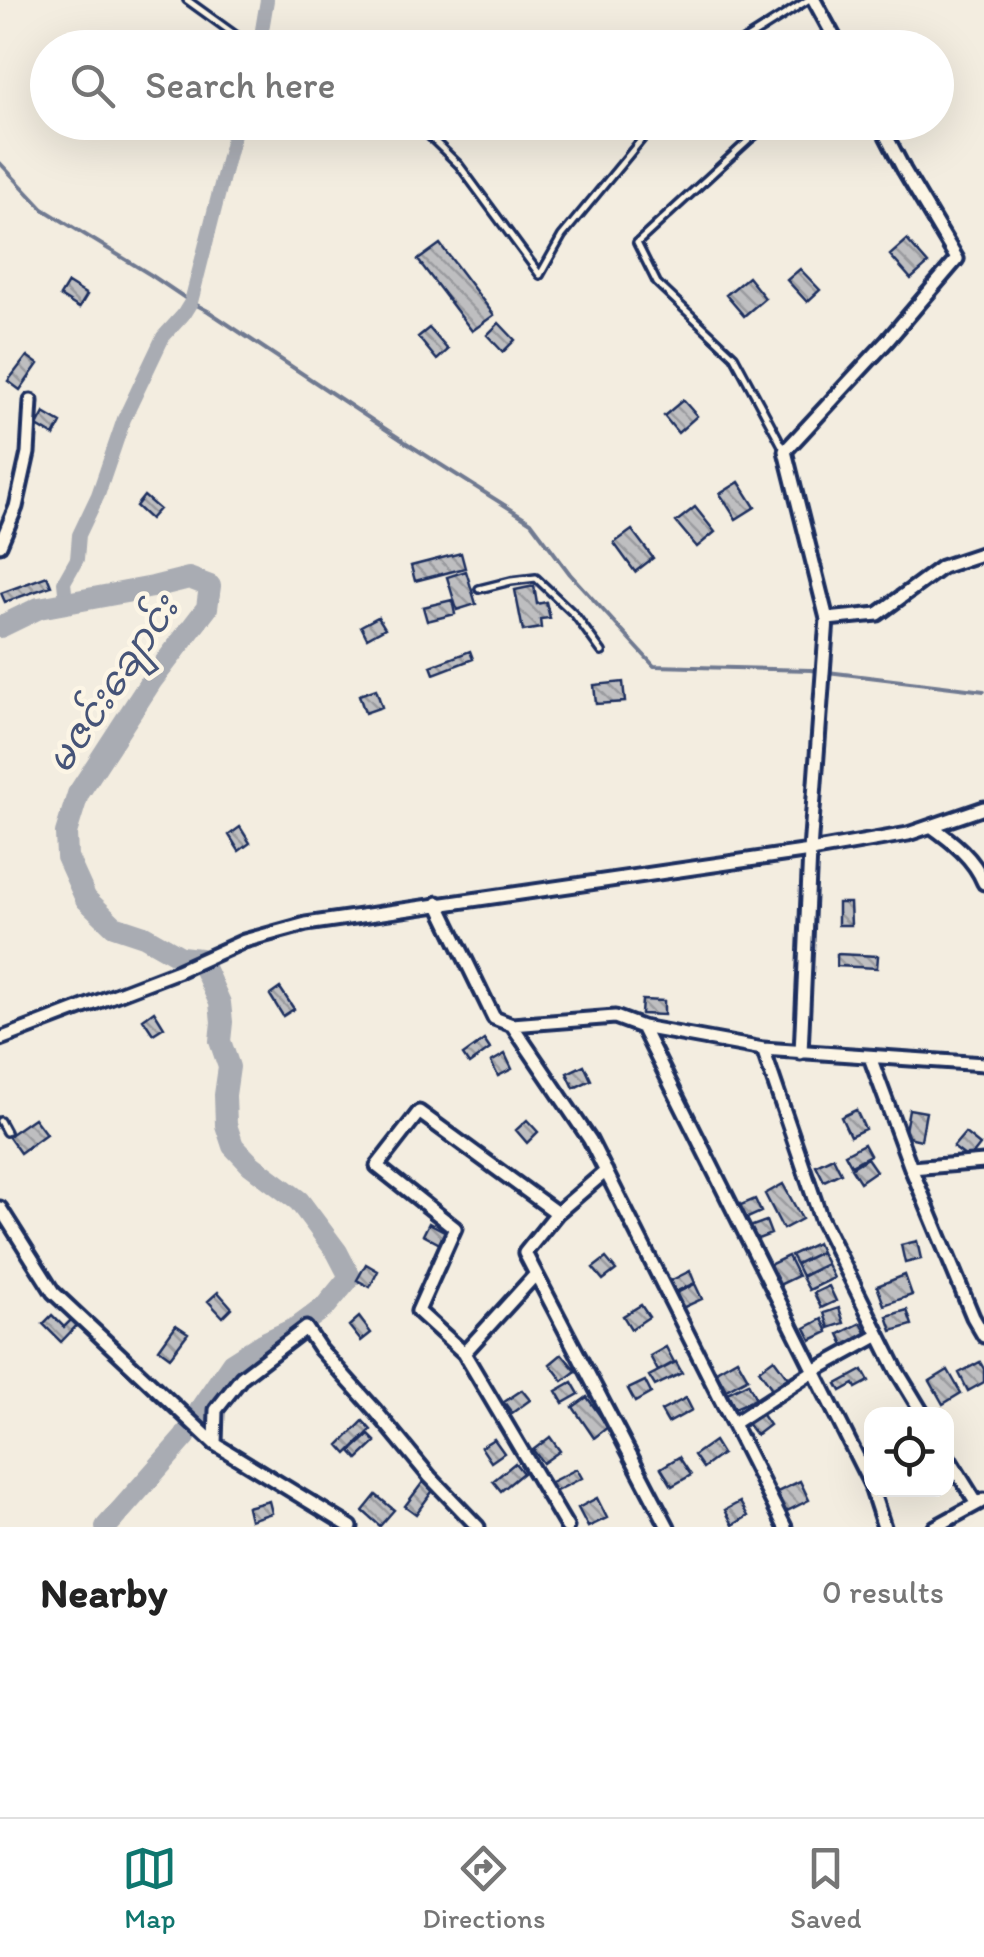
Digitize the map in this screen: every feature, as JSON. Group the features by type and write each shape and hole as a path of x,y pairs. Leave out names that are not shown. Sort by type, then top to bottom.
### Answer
{"street":[{"path":"811,0 829,30"},
{"path":"802,1053 810,851 827,619 785,451 957,259 888,140"},
{"path":"0,545 16,508 28,453 31,401"},
{"path":"827,619 878,614 942,567 984,553"},
{"path":"0,1040 244,941 306,924 810,851 908,834 984,808"},
{"path":"931,826 979,871 984,883"},
{"path":"438,904 494,1018 512,1025 615,1017 642,1027 763,1050 984,1064"},
{"path":"512,1025 590,1140 785,1527"},
{"path":"642,1027 864,1473"},
{"path":"763,1050 821,1219 919,1407"},
{"path":"870,1057 910,1168 984,1336"},
{"path":"557,1213 419,1112 377,1166 455,1228 418,1311 464,1354 566,1527"},
{"path":"910,1168 984,1162"},
{"path":"606,1171 557,1213 525,1253 668,1527"},
{"path":"0,1208 54,1292 214,1444 350,1527"},
{"path":"464,1354 536,1274"},
{"path":"214,1444 216,1410 242,1377 306,1328 430,1477 478,1527"},
{"path":"734,1423 812,1372 879,1335"},
{"path":"935,1527 980,1502 954,1465"},
{"path":"875,1497 884,1527"}],"lane":[{"path":"187,0 228,30"},
{"path":"762,30 811,0"},
{"path":"432,140 458,165 540,275 562,236 641,140"},
{"path":"749,140 637,243 657,283 734,356 785,451"},
{"path":"479,589 536,578 575,615 602,652"},
{"path":"0,1121 6,1132"}],"building":[{"path":"907,240 928,264 911,279 890,255"},
{"path":"440,244 494,315 472,331 418,260"},
{"path":"800,269 820,290 807,302 787,280"},
{"path":"748,277 765,298 744,316 726,295"},
{"path":"68,283 87,295 79,308 60,296"},
{"path":"499,323 515,340 503,352 487,335"},
{"path":"429,328 448,350 437,360 418,337"},
{"path":"27,356 38,364 20,390 8,381"},
{"path":"683,400 697,416 678,433 664,416"},
{"path":"44,413 61,423 54,436 37,426"},
{"path":"739,482 755,507 736,519 720,494"},
{"path":"144,496 159,509 150,519 136,506"},
{"path":"695,507 715,532 697,547 676,522"},
{"path":"632,530 653,558 635,572 614,543"},
{"path":"461,553 465,568 415,581 411,566"},
{"path":"466,571 476,604 457,610 447,577"},
{"path":"47,576 51,586 5,602 1,593"},
{"path":"534,586 537,604 546,602 550,618 540,619 541,628 523,631 515,590"},
{"path":"452,600 455,614 427,621 423,607"},
{"path":"378,617 385,628 367,638 361,626"},
{"path":"470,651 473,659 434,674 431,666"},
{"path":"623,682 625,702 596,704 594,685"},
{"path":"376,689 382,707 365,713 359,695"},
{"path":"240,827 250,843 239,851 229,835"},
{"path":"838,903 850,903 851,925 838,925"},
{"path":"837,954 878,956 877,968 837,966"},
{"path":"280,988 294,1009 283,1016 270,995"},
{"path":"642,1000 664,1001 664,1015 641,1014"},
{"path":"154,1011 164,1027 153,1034 143,1019"},
{"path":"484,1040 490,1049 469,1064 463,1055"},
{"path":"505,1054 512,1069 498,1076 491,1062"},
{"path":"584,1065 591,1080 574,1088 567,1073"},
{"path":"909,1109 926,1112 921,1140 904,1136"},
{"path":"856,1110 865,1129 850,1136 841,1117"},
{"path":"34,1118 46,1134 20,1153 8,1136"},
{"path":"527,1120 538,1132 527,1143 516,1130"},
{"path":"965,1133 980,1145 969,1159 953,1147"},
{"path":"864,1144 870,1155 851,1165 845,1154"},
{"path":"833,1157 841,1173 824,1181 816,1165"},
{"path":"867,1158 876,1171 860,1182 851,1168"},
{"path":"783,1184 802,1219 783,1229 765,1194"},
{"path":"755,1199 761,1212 741,1221 736,1207"},
{"path":"766,1221 771,1234 750,1242 744,1229"},
{"path":"429,1223 446,1232 440,1244 423,1235"},
{"path":"917,1241 921,1259 905,1263 901,1245"},
{"path":"817,1243 821,1252 796,1264 791,1255"},
{"path":"821,1252 827,1264 802,1276 796,1264"},
{"path":"788,1256 798,1276 773,1288 763,1268"},
{"path":"606,1258 616,1270 603,1280 593,1268"},
{"path":"366,1264 378,1271 370,1287 357,1280"},
{"path":"827,1264 834,1278 809,1290 802,1277"},
{"path":"690,1271 695,1283 673,1293 668,1282"},
{"path":"905,1275 912,1295 884,1305 877,1286"},
{"path":"695,1284 702,1299 680,1309 673,1295"},
{"path":"829,1286 836,1301 821,1308 814,1293"},
{"path":"218,1292 232,1308 223,1317 208,1301"},
{"path":"641,1305 649,1317 631,1329 623,1316"},
{"path":"839,1308 844,1323 829,1328 824,1313"},
{"path":"907,1310 912,1325 892,1331 887,1316"},
{"path":"52,1315 64,1327 72,1319 78,1324 61,1342 43,1324"},
{"path":"359,1317 371,1333 361,1341 349,1326"},
{"path":"822,1319 828,1332 811,1340 805,1328"},
{"path":"861,1323 868,1336 845,1347 839,1334"},
{"path":"176,1325 188,1333 170,1357 159,1349"},
{"path":"666,1347 674,1362 658,1371 650,1356"},
{"path":"562,1354 576,1371 563,1381 550,1364"},
{"path":"737,1359 748,1378 726,1390 716,1371"},
{"path":"774,1359 788,1378 772,1389 759,1370"},
{"path":"676,1362 682,1373 655,1386 649,1376"},
{"path":"980,1362 984,1382 968,1391 959,1373"},
{"path":"863,1370 869,1381 841,1391 837,1384"},
{"path":"948,1370 961,1393 943,1404 930,1381"},
{"path":"645,1381 651,1393 635,1402 628,1389"},
{"path":"572,1382 579,1394 563,1403 556,1391"},
{"path":"748,1383 756,1399 735,1408 727,1393"},
{"path":"522,1390 530,1400 512,1413 504,1402"},
{"path":"587,1397 608,1427 594,1438 573,1407"},
{"path":"686,1398 692,1410 668,1423 661,1411"},
{"path":"760,1412 769,1425 756,1435 746,1422"},
{"path":"363,1421 371,1430 347,1454 339,1445"},
{"path":"369,1435 376,1442 358,1459 351,1451"},
{"path":"550,1437 560,1451 543,1463 533,1450"},
{"path":"494,1439 504,1453 491,1462 481,1447"},
{"path":"714,1441 722,1454 703,1468 694,1455"},
{"path":"679,1457 691,1475 672,1486 661,1468"},
{"path":"515,1463 523,1473 501,1491 493,1481"},
{"path":"577,1469 582,1478 554,1492 549,1483"},
{"path":"800,1481 809,1500 783,1513 773,1494"},
{"path":"423,1482 434,1489 416,1514 405,1506"},
{"path":"376,1495 394,1510 380,1526 363,1511"},
{"path":"597,1498 607,1518 588,1527 578,1508"},
{"path":"269,1501 272,1513 250,1520 247,1507"},
{"path":"740,1502 748,1516 733,1525 725,1510"}],"waterway":[{"path":"262,30 267,0"},
{"path":"66,602 64,582 77,559 79,535 98,495 124,419 163,337 191,302 232,140"},
{"path":"0,163 43,209 208,311 531,522 570,574 654,666 811,670 984,691"},
{"name":"မဇင်းချောင်း","path":"0,627 39,608 189,578 210,586 207,608 152,680 78,794 66,833 67,857 86,899 114,926 144,936 181,957 200,959 220,1003 220,1041 229,1067 226,1125 233,1146 251,1165 299,1201 337,1252 350,1277 325,1307 298,1327 232,1363 185,1437 106,1527"}]}
